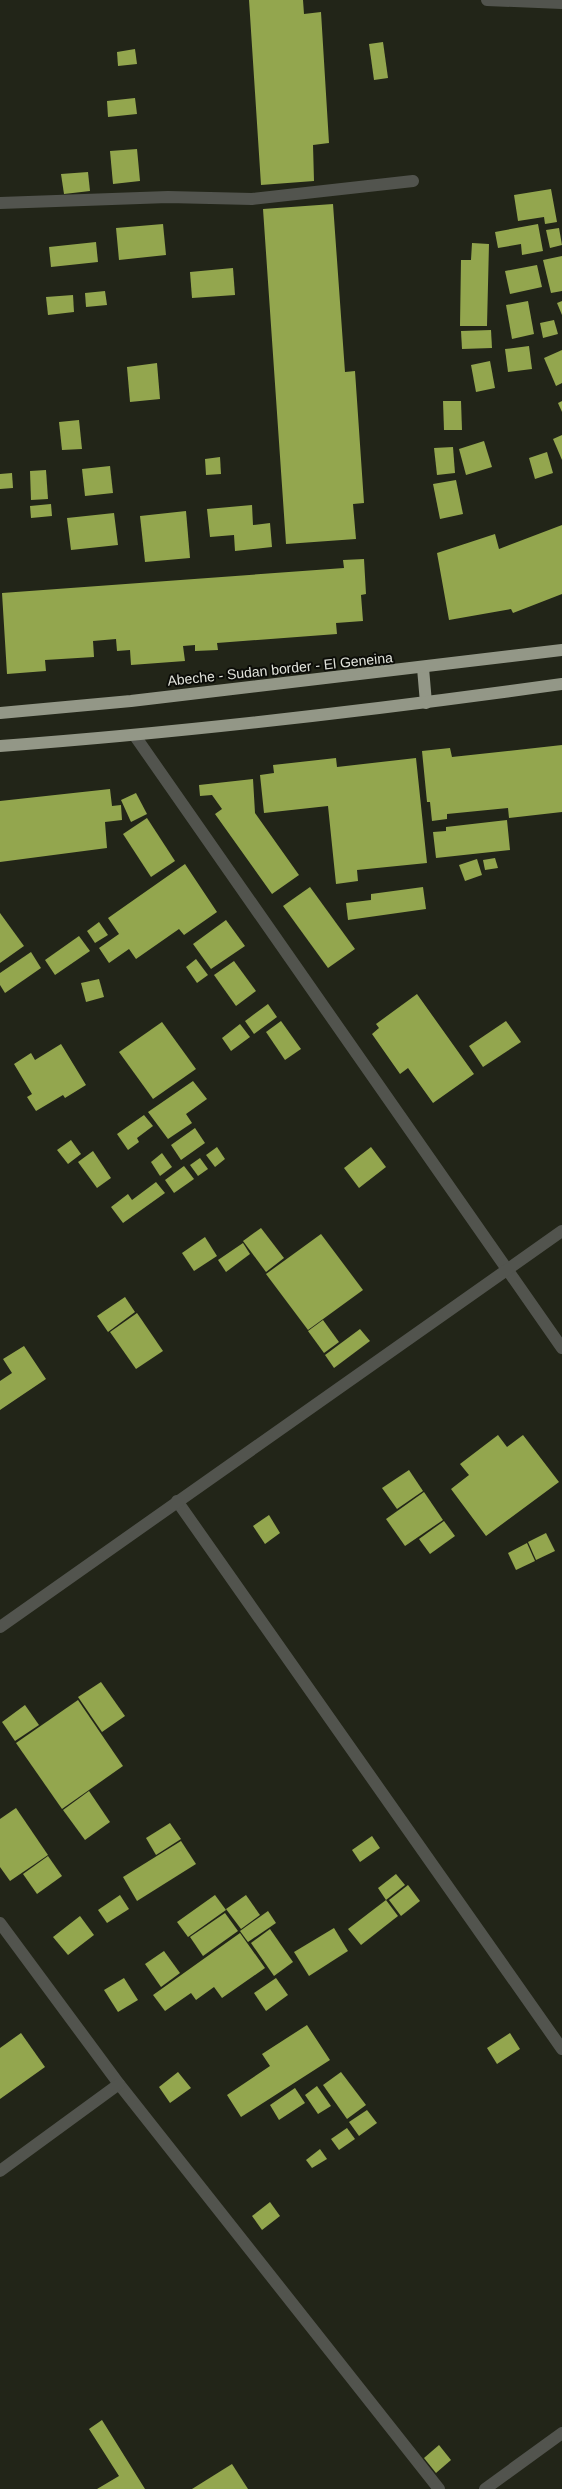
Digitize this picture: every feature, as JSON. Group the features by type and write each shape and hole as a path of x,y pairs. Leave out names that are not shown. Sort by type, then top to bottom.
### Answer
{"highway":[{"name":"Abeche - Sudan border - El Geneina","path":"0,713 131,701 423,668 562,650"},
{"path":"423,668 426,703"},
{"path":"0,746 135,736 426,703 562,684"}],"street":[{"path":"487,0 562,3"},
{"path":"0,203 168,198 252,199 413,181"},
{"path":"135,736 562,1348"},
{"path":"0,1627 562,1231"},
{"path":"177,1501 562,2049"},
{"path":"0,1923 119,2084 439,2489"},
{"path":"0,2171 119,2084"},
{"path":"485,2489 562,2433"}],"building":[{"path":"249,0 303,0 304,14 321,12 329,143 313,145 314,181 261,185"},
{"path":"383,42 388,78 374,80 369,44"},
{"path":"135,49 137,64 118,66 117,52"},
{"path":"135,98 137,114 108,117 107,101"},
{"path":"137,149 140,181 113,184 110,151"},
{"path":"88,172 90,191 64,194 61,174"},
{"path":"551,189 557,222 545,224 544,217 518,221 514,195"},
{"path":"333,204 345,372 355,371 364,503 353,504 356,539 286,544 263,209"},
{"path":"163,224 166,255 119,260 116,228"},
{"path":"538,224 543,251 522,255 521,244 498,248 495,232"},
{"path":"559,228 562,245 550,248 546,230"},
{"path":"96,242 98,262 51,267 49,247"},
{"path":"472,243 489,244 487,326 460,326 461,260 471,260"},
{"path":"562,256 562,291 551,293 543,260"},
{"path":"537,265 542,287 510,294 505,271"},
{"path":"233,268 235,295 192,298 190,272"},
{"path":"105,291 107,305 86,307 85,293"},
{"path":"73,295 74,312 48,315 46,297"},
{"path":"528,301 534,334 512,339 506,305"},
{"path":"562,301 562,315 557,303"},
{"path":"554,320 558,334 543,338 540,323"},
{"path":"491,330 492,348 462,349 461,331"},
{"path":"529,346 532,369 508,372 505,349"},
{"path":"562,350 562,383 556,386 544,358"},
{"path":"490,361 495,388 476,392 471,365"},
{"path":"157,363 160,399 130,402 127,367"},
{"path":"443,401 461,401 462,430 444,430"},
{"path":"562,401 562,412 558,403"},
{"path":"79,420 82,449 62,450 59,422"},
{"path":"562,435 562,460 553,439"},
{"path":"484,441 492,467 466,475 459,449"},
{"path":"453,447 455,473 437,475 434,448"},
{"path":"547,452 553,473 535,479 529,458"},
{"path":"220,457 221,474 206,475 205,459"},
{"path":"110,466 113,493 85,496 82,469"},
{"path":"46,470 48,499 31,500 30,471"},
{"path":"12,473 13,488 0,489 0,474"},
{"path":"456,480 463,514 440,519 433,484"},
{"path":"51,504 52,516 31,518 30,506"},
{"path":"252,505 253,525 270,523 272,547 235,551 234,535 210,537 207,509"},
{"path":"186,511 190,558 145,562 140,516"},
{"path":"114,513 118,545 71,550 67,518"},
{"path":"562,525 562,594 513,613 511,609 449,620 437,553 495,534 499,549"},
{"path":"364,559 366,594 361,595 363,621 336,623 337,634 217,643 218,650 195,651 195,645 183,646 185,661 131,665 130,650 117,651 116,639 93,641 94,657 45,660 46,671 7,674 2,593 344,568 343,560"},
{"path":"562,745 562,812 509,818 508,808 447,814 447,819 432,821 430,802 427,802 422,751 450,748 452,757"},
{"path":"336,758 337,767 416,758 427,863 357,870 358,881 336,884 328,806 264,813 260,775 274,773 273,765"},
{"path":"253,779 255,813 299,875 272,894 215,814 222,809 212,795 200,796 199,785"},
{"path":"110,789 112,806 121,805 122,820 105,822 107,848 0,862 0,801"},
{"path":"136,793 147,814 131,822 121,800"},
{"path":"147,818 175,861 151,877 123,834"},
{"path":"507,820 510,850 436,858 433,832 446,831 446,827"},
{"path":"495,858 498,868 485,870 483,860"},
{"path":"477,859 482,875 465,881 459,865"},
{"path":"185,864 217,912 184,935 179,929 136,959 129,949 109,963 99,948 119,934 108,918"},
{"path":"310,887 355,949 328,968 283,906"},
{"path":"423,887 426,909 348,920 346,903 371,900 371,894"},
{"path":"0,913 24,946 0,963"},
{"path":"226,920 245,946 211,969 193,944"},
{"path":"99,922 108,935 95,943 87,931"},
{"path":"79,936 90,951 55,975 45,960"},
{"path":"31,952 41,968 5,993 0,985 0,973"},
{"path":"196,959 208,975 197,983 186,967"},
{"path":"234,961 256,991 236,1006 214,975"},
{"path":"99,979 104,997 86,1002 81,983"},
{"path":"417,994 474,1074 433,1103 408,1068 400,1074 372,1034 379,1028 376,1024"},
{"path":"268,1004 277,1017 254,1034 245,1021"},
{"path":"281,1021 301,1049 285,1060 266,1032"},
{"path":"506,1021 521,1042 483,1067 469,1046"},
{"path":"162,1022 196,1069 153,1099 119,1052"},
{"path":"240,1024 250,1037 231,1051 222,1038"},
{"path":"61,1044 86,1085 65,1098 63,1095 36,1111 27,1097 32,1094 14,1064 31,1053 35,1060"},
{"path":"193,1081 207,1099 186,1114 192,1123 168,1139 148,1112"},
{"path":"144,1115 153,1126 137,1138 139,1142 128,1150 117,1134"},
{"path":"195,1128 205,1143 181,1160 171,1145"},
{"path":"71,1140 81,1154 68,1164 57,1150"},
{"path":"217,1147 225,1159 215,1167 206,1155"},
{"path":"371,1147 386,1167 359,1188 344,1168"},
{"path":"93,1151 111,1178 97,1188 78,1162"},
{"path":"162,1153 172,1167 160,1176 151,1162"},
{"path":"200,1158 208,1169 198,1176 190,1165"},
{"path":"184,1166 194,1179 174,1193 165,1180"},
{"path":"156,1182 165,1193 123,1223 111,1207 128,1194 132,1200"},
{"path":"261,1228 284,1258 266,1272 243,1241"},
{"path":"321,1234 363,1290 308,1330 266,1274"},
{"path":"205,1237 217,1256 194,1271 182,1253"},
{"path":"243,1243 250,1254 226,1272 218,1260"},
{"path":"125,1297 135,1312 108,1332 97,1316"},
{"path":"137,1313 163,1351 136,1369 110,1332"},
{"path":"323,1320 339,1342 324,1353 308,1331"},
{"path":"360,1329 370,1341 334,1368 325,1355"},
{"path":"24,1346 46,1379 0,1410 0,1381 12,1373 3,1359"},
{"path":"498,1435 507,1447 523,1435 559,1482 486,1536 451,1489 469,1475 460,1464"},
{"path":"409,1470 423,1491 397,1509 382,1488"},
{"path":"424,1492 443,1520 405,1546 386,1519"},
{"path":"269,1515 280,1533 265,1544 253,1526"},
{"path":"444,1521 455,1536 430,1554 419,1539"},
{"path":"546,1533 555,1551 536,1560 528,1542"},
{"path":"527,1543 535,1561 516,1570 508,1553"},
{"path":"101,1682 125,1716 102,1732 78,1697"},
{"path":"78,1700 123,1766 62,1809 16,1743"},
{"path":"25,1705 39,1725 15,1741 2,1722"},
{"path":"89,1791 110,1822 85,1840 63,1810"},
{"path":"16,1808 48,1855 10,1881 0,1867 0,1819"},
{"path":"170,1823 181,1839 156,1855 146,1838"},
{"path":"372,1836 380,1848 360,1862 352,1850"},
{"path":"181,1841 196,1864 137,1901 123,1877"},
{"path":"48,1856 62,1876 37,1894 23,1874"},
{"path":"396,1874 405,1885 386,1900 378,1888"},
{"path":"408,1885 420,1901 401,1916 389,1900"},
{"path":"120,1895 129,1909 107,1923 98,1910"},
{"path":"215,1895 226,1910 188,1937 177,1922"},
{"path":"246,1895 260,1915 241,1929 226,1909"},
{"path":"386,1900 398,1916 361,1945 348,1929"},
{"path":"268,1911 276,1923 248,1942 240,1931"},
{"path":"225,1913 238,1931 203,1956 190,1937"},
{"path":"80,1916 94,1935 68,1955 53,1937"},
{"path":"334,1928 348,1951 309,1976 294,1952"},
{"path":"270,1929 293,1962 274,1976 251,1943"},
{"path":"240,1933 265,1968 222,1998 214,1987 196,2000 191,1993 165,2011 153,1995"},
{"path":"164,1951 180,1973 161,1987 145,1964"},
{"path":"124,1978 138,2000 118,2012 104,1990"},
{"path":"276,1978 288,1995 266,2011 254,1993"},
{"path":"307,2025 330,2060 241,2117 227,2095 270,2066 262,2054"},
{"path":"21,2033 45,2067 0,2099 0,2048"},
{"path":"510,2033 520,2049 497,2064 487,2048"},
{"path":"178,2072 191,2088 170,2103 159,2087"},
{"path":"341,2072 366,2105 347,2119 323,2085"},
{"path":"317,2086 331,2106 318,2114 305,2095"},
{"path":"295,2088 305,2103 279,2120 270,2105"},
{"path":"367,2110 377,2123 359,2136 349,2122"},
{"path":"347,2128 355,2139 339,2150 331,2139"},
{"path":"320,2149 327,2159 312,2168 306,2160"},
{"path":"270,2202 280,2216 262,2230 252,2216"},
{"path":"102,2420 145,2489 97,2489 119,2476 89,2429"},
{"path":"439,2445 451,2460 436,2473 424,2458"},
{"path":"232,2464 248,2489 192,2489"}]}
